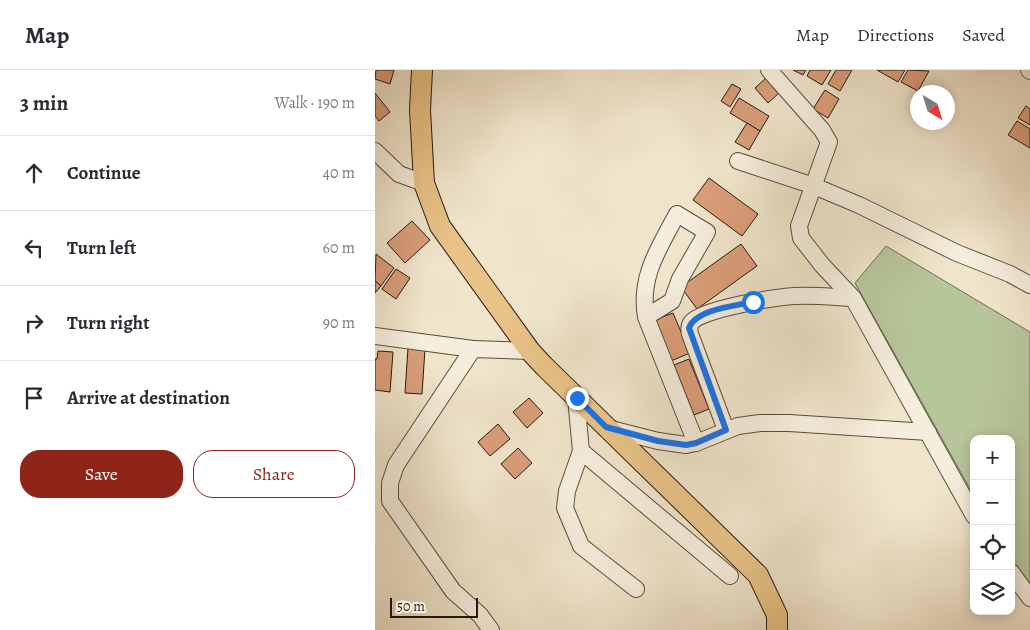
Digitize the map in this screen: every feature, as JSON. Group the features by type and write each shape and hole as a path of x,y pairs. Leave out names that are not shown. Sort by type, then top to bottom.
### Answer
{"main road":[{"path":"422,70 420,110 424,183 440,226 530,351 759,575 777,615 777,630"}],"street":[{"path":"769,70 822,130 829,142 799,226 801,238 822,265 853,298 970,509"},
{"path":"375,151 399,174 424,183"},
{"path":"738,161 814,186 859,204 957,253 1010,274 1030,285"},
{"path":"646,317 672,301 680,279 707,232 677,214 654,254 644,292 644,305 646,317 696,443"},
{"path":"726,430 690,334 691,322 706,313 753,302 795,296 853,298"},
{"path":"375,336 473,348 530,351"},
{"path":"473,348 396,465 390,483 390,501 453,591 480,615 491,630"},
{"path":"577,398 581,451 567,491 565,508 581,546 636,589"},
{"path":"606,427 686,445 696,443 738,426 789,423 928,432"},
{"path":"581,451 730,576"},
{"path":"1015,577 1030,598"}],"green space":[{"path":"886,246 1030,332 1030,583 1015,566 1015,435 970,435 970,489 855,283"}],"building":[{"path":"376,70 394,70 390,84 375,79"},
{"path":"793,70 806,70 803,75"},
{"path":"810,70 831,70 822,85 807,76"},
{"path":"836,70 852,70 840,91 828,84"},
{"path":"877,70 905,70 898,82"},
{"path":"908,70 929,71 921,85 910,85 910,87 901,82"},
{"path":"766,78 779,93 768,103 755,88"},
{"path":"732,84 741,89 730,107 721,101"},
{"path":"825,90 839,99 828,118 813,109"},
{"path":"375,93 390,112 379,121 375,116"},
{"path":"739,98 769,116 760,131 730,113"},
{"path":"1026,106 1030,109 1030,125 1018,118"},
{"path":"1017,121 1030,129 1030,148 1008,135"},
{"path":"747,123 760,131 749,150 735,142"},
{"path":"709,178 758,214 742,236 693,200"},
{"path":"412,221 430,240 405,263 387,243"},
{"path":"741,244 757,266 697,309 681,287"},
{"path":"376,254 394,268 381,286 375,281"},
{"path":"396,269 410,278 396,299 382,289"},
{"path":"375,281 381,286 375,293"},
{"path":"673,313 690,353 666,363 649,322"},
{"path":"408,348 425,349 422,394 405,393"},
{"path":"378,351 393,352 390,392 375,390 375,359 377,359"},
{"path":"689,359 709,409 694,415 674,365"},
{"path":"529,398 543,413 527,428 513,412"},
{"path":"498,424 510,439 490,456 478,442"},
{"path":"518,448 532,463 515,479 501,464"}],"route":[{"path":"577,398 606,427 658,441 686,445 696,443 726,430 689,328 691,322 706,313 753,302"}]}
